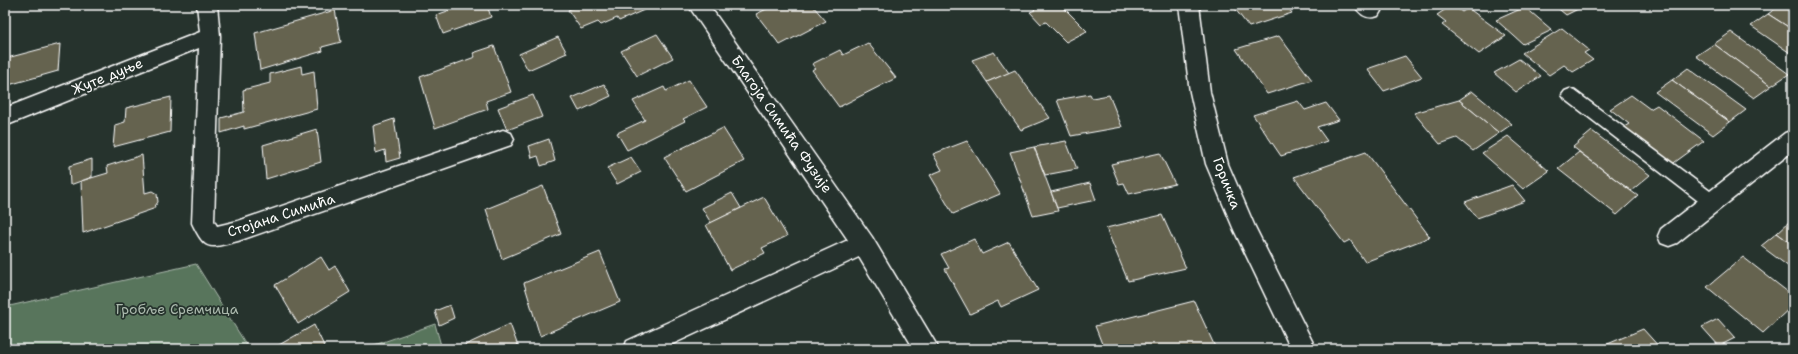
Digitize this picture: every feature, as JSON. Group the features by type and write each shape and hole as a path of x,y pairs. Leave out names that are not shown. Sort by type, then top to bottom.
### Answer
{"street":[{"name":"Стојана Симића","path":"207,5 210,36 203,223 212,237 238,231 503,139"},
{"name":"Благоја Симића Фузије","path":"698,5 864,244 927,349"},
{"name":"Горичка","path":"1189,5 1200,92 1217,164 1245,230 1304,349"},
{"name":"Жуте дуње","path":"5,117 210,36"},
{"path":"1669,236 1793,139"},
{"path":"636,349 864,244"}],"lane":[{"path":"1570,95 1712,202"}],"green space":[{"name":"Гробље Сремчица","path":"196,264 249,349 5,349 5,307"},
{"path":"435,324 442,349 363,349"}],"building":[{"path":"465,5 487,5 491,17 443,34 436,15"},
{"path":"579,5 640,5 644,10 619,21 617,18 601,25 598,22 581,29 568,10"},
{"path":"775,5 812,5 826,21 780,45 756,14"},
{"path":"1030,5 1061,5 1087,31 1066,42 1046,22 1041,24 1030,12 1035,10"},
{"path":"1232,5 1286,5 1292,13 1249,27"},
{"path":"1452,5 1462,12 1468,8 1506,36 1479,54 1442,25 1446,22 1437,15"},
{"path":"1554,5 1586,5 1566,15"},
{"path":"1780,5 1793,7 1793,30 1768,14"},
{"path":"1525,7 1552,30 1523,44 1496,20"},
{"path":"335,10 341,42 322,47 323,51 260,70 255,33"},
{"path":"1768,14 1793,30 1793,55 1751,26"},
{"path":"1562,28 1589,50 1584,53 1593,60 1573,72 1564,65 1549,75 1522,53"},
{"path":"1731,32 1789,74 1771,86 1714,44"},
{"path":"657,34 673,58 637,76 621,51"},
{"path":"1279,36 1312,80 1267,94 1236,49"},
{"path":"558,37 567,53 528,70 519,54"},
{"path":"868,43 896,78 839,107 812,70 815,68 812,64 840,50 843,55"},
{"path":"60,44 58,71 5,86 7,58"},
{"path":"1714,44 1771,86 1754,98 1696,56"},
{"path":"494,46 511,92 486,101 488,109 435,128 420,77 475,57 473,53"},
{"path":"994,52 1009,73 987,82 972,60"},
{"path":"1405,56 1422,77 1384,91 1367,69"},
{"path":"1519,59 1541,76 1516,92 1494,73"},
{"path":"301,66 302,74 314,71 317,109 244,129 244,126 221,133 221,118 244,112 243,90 270,83 270,74"},
{"path":"1688,68 1746,110 1730,122 1672,80"},
{"path":"1015,70 1050,118 1021,130 987,82"},
{"path":"689,80 707,107 683,119 685,121 627,150 617,133 645,120 633,101 664,87 666,91"},
{"path":"1672,80 1730,122 1713,135 1655,92"},
{"path":"604,84 611,96 579,111 572,98"},
{"path":"1472,91 1512,124 1499,133 1459,100"},
{"path":"1090,94 1092,98 1109,95 1122,127 1071,136 1057,100"},
{"path":"533,95 542,117 507,130 498,108"},
{"path":"1631,95 1650,109 1657,105 1704,141 1671,165 1624,127 1629,124 1610,109"},
{"path":"171,97 170,132 113,147 115,125 125,122 126,108"},
{"path":"1459,100 1499,133 1473,151 1457,138 1440,144 1414,113"},
{"path":"1298,101 1305,110 1326,103 1339,120 1317,127 1327,141 1281,156 1253,115"},
{"path":"394,119 400,158 386,162 385,150 376,153 373,126"},
{"path":"723,128 744,161 686,191 664,157"},
{"path":"317,129 321,162 266,179 263,145"},
{"path":"1592,131 1650,175 1631,191 1573,147"},
{"path":"1508,136 1549,171 1523,189 1482,153"},
{"path":"549,139 555,161 541,166 538,156 532,158 529,146"},
{"path":"967,141 1000,194 953,214 930,175 942,170 933,154"},
{"path":"1066,141 1077,169 1045,175 1034,147"},
{"path":"1034,147 1058,211 1033,216 1010,152"},
{"path":"1366,152 1430,237 1365,262 1350,240 1344,243 1294,177"},
{"path":"1579,152 1638,196 1617,215 1558,169"},
{"path":"1160,153 1175,184 1129,194 1124,183 1119,184 1111,164"},
{"path":"142,155 145,193 152,191 157,194 158,202 153,209 83,233 81,181 108,173 107,166"},
{"path":"631,157 641,172 617,184 607,168"},
{"path":"92,159 92,177 70,185 69,166"},
{"path":"1090,183 1096,200 1057,208 1051,192"},
{"path":"1512,185 1525,201 1477,218 1465,202"},
{"path":"543,186 561,234 502,259 486,209"},
{"path":"732,193 741,208 711,223 702,208"},
{"path":"764,197 787,236 762,248 765,253 730,270 706,225"},
{"path":"1162,215 1186,268 1128,281 1106,228"},
{"path":"1791,220 1793,221 1793,245 1777,233"},
{"path":"1777,233 1793,245 1793,270 1761,246"},
{"path":"974,239 982,254 1009,242 1038,290 1001,307 998,301 970,314 945,269 949,268 941,254"},
{"path":"600,252 620,302 540,336 524,283"},
{"path":"321,257 329,270 335,266 350,292 298,324 275,285"},
{"path":"1743,257 1793,296 1793,305 1763,333 1707,287"},
{"path":"1194,301 1216,349 1104,349 1095,326"},
{"path":"450,305 454,318 439,325 435,311"},
{"path":"1718,319 1735,338 1719,346 1702,327"},
{"path":"510,324 519,349 459,349 459,348"},
{"path":"314,325 325,348 324,349 272,349"},
{"path":"1643,329 1661,349 1605,349 1603,346"}]}
